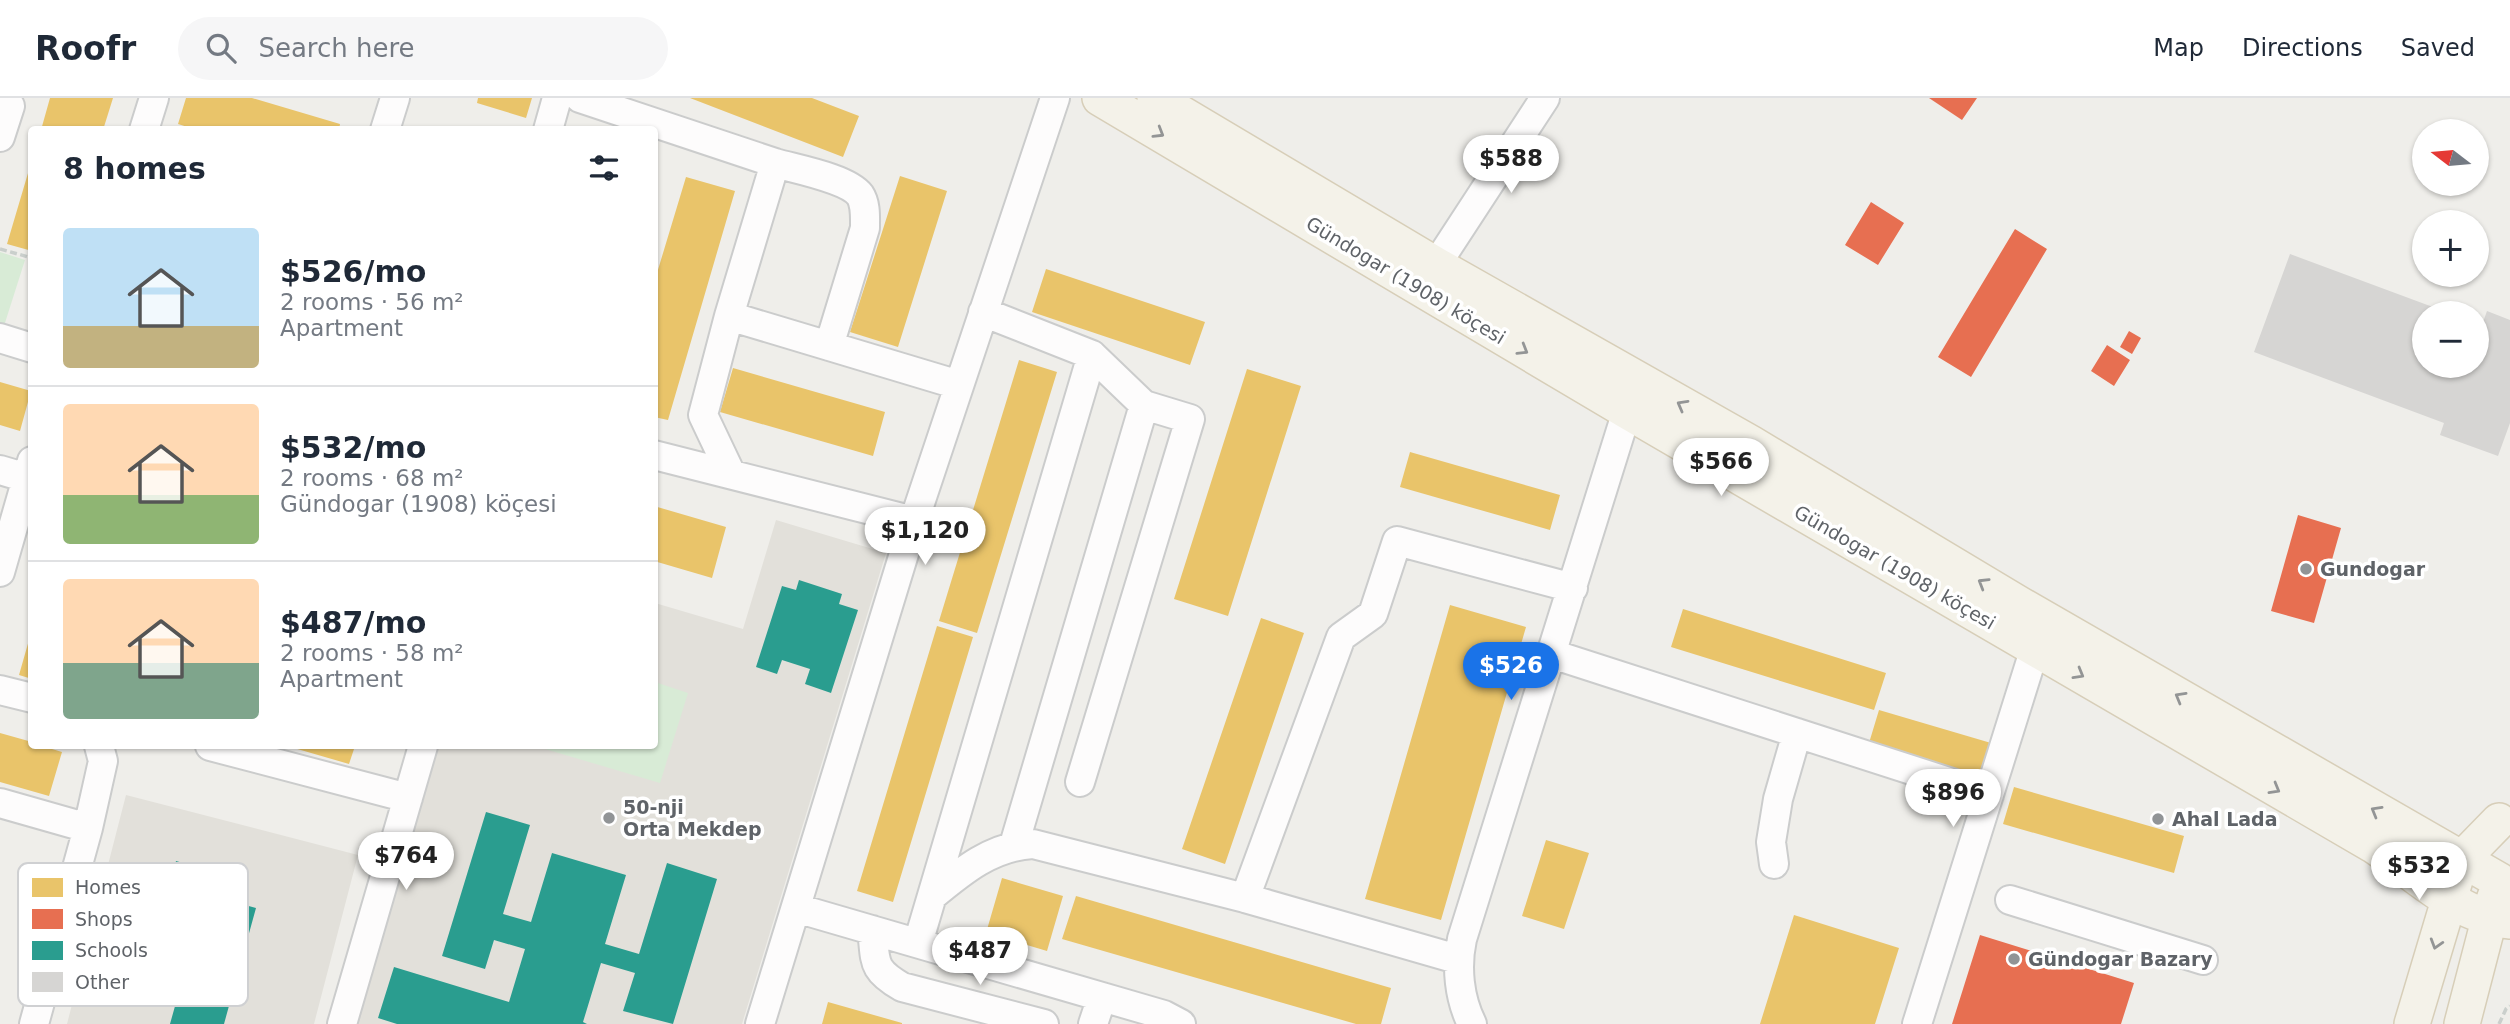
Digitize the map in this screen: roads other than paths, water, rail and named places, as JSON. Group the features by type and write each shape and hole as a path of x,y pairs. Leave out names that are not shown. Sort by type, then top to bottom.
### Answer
{"main road":[{"name":"Gündogar (1908) köçesi","path":"1100,98 2461,860 2502,904"},
{"name":"Gündogar (1908) köçesi","path":"1155,98 1436,265 1634,396 2035,649 2372,845 2449,900 2502,904"},
{"path":"2412,1024 2461,860 2499,821 2502,904 2462,1024"}],"street":[{"path":"145,126 154,98"},
{"path":"549,126 557,98"},
{"path":"580,98 843,183 859,194 865,210 865,228 829,346"},
{"path":"760,1024 914,521 1055,98"},
{"path":"1436,265 1545,98"},
{"path":"0,103 10,106 0,137"},
{"path":"731,474 703,415 729,316 775,163"},
{"path":"983,312 1092,355 1144,405 1190,419 1080,782"},
{"path":"729,316 959,385"},
{"path":"0,338 28,347"},
{"path":"918,943 1092,355"},
{"path":"1472,1024 1463,1007 1457,959 1634,396"},
{"path":"1014,845 1144,405"},
{"path":"658,456 914,521"},
{"path":"0,572 19,470"},
{"path":"1245,898 1341,637 1373,614 1397,541 1573,588"},
{"path":"1917,1024 2035,649"},
{"path":"1552,654 1989,795"},
{"path":"0,690 28,697"},
{"path":"1774,864 1771,842 1778,799 1797,733"},
{"path":"78,863 103,761 100,749"},
{"path":"221,749 408,798"},
{"path":"342,1024 422,749"},
{"path":"0,803 88,828"},
{"path":"932,896 964,869 1014,845 1033,844 1245,898 1457,959"},
{"path":"2010,900 2203,960"},
{"path":"796,908 1164,1015 1181,1024"},
{"path":"873,930 877,968 884,977 902,988 1044,1024"},
{"path":"1093,1024 1102,997"},
{"path":"34,1024 39,1006"}],"place":[{"name":"Gundogar","path":"2306,569"},
{"name":"50-nji Orta Mekdep","path":"609,818"},
{"name":"Ahal Lada","path":"2158,819"},
{"name":"Gündogar Bazary","path":"2014,959"}]}
